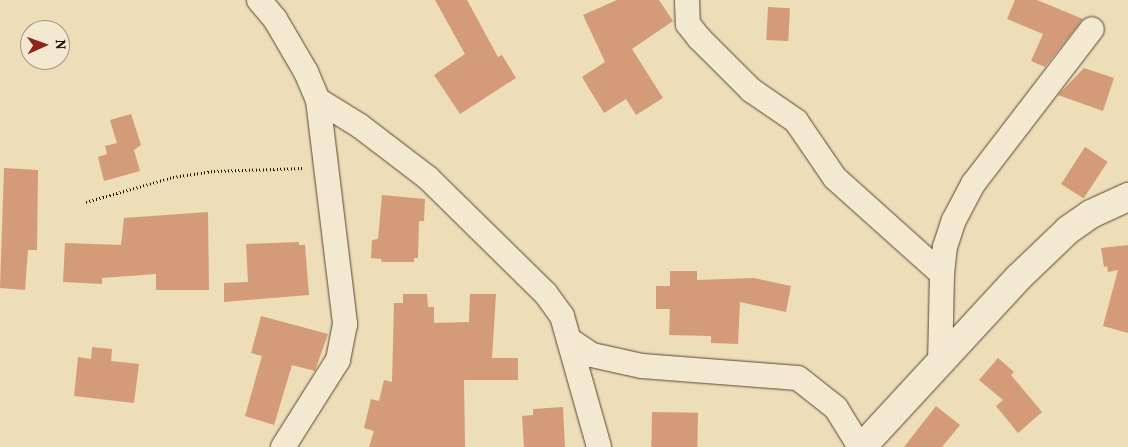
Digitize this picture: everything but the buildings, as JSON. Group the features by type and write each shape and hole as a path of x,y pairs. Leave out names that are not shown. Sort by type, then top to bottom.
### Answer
{"street":[{"path":"259,0 280,26 306,72 318,100 343,299 343,343 338,360 283,447"},
{"path":"687,0 688,24 699,38 751,90 796,121 835,178 942,274"},
{"path":"940,364 942,274 949,233 973,184 1092,29"},
{"path":"318,100 368,131 428,178 459,206 546,294 562,316 571,341 599,447"},
{"path":"571,341 592,355 642,366 798,378 836,408 861,447 1018,278 1068,230 1091,214 1128,197"}],"path":[{"path":"86,202 173,177 214,171 327,168"}]}
